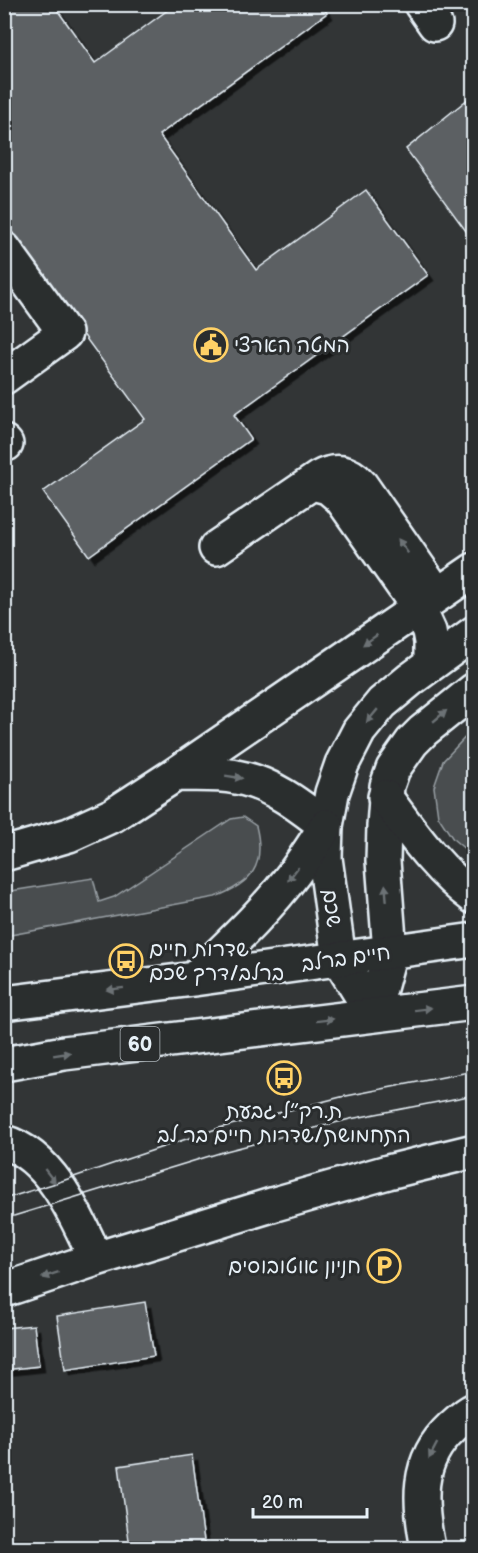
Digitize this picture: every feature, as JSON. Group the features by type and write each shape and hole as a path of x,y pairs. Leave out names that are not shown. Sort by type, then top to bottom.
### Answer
{"main road":[{"path":"4,249 64,333 4,377"},
{"path":"216,548 312,483 328,487 341,498 428,600 431,663"},
{"path":"4,854 69,835 113,815 474,570"},
{"name":"שכם","path":"374,1014 339,959 325,858 326,826 332,793 342,764 359,731 382,703 431,663 474,633"},
{"path":"374,1014 390,952 383,861 387,786 393,769 412,742 474,690"},
{"path":"176,774 226,776 250,780 275,790 298,804 326,826 282,888 243,932 194,979"},
{"path":"385,798 439,867 474,897"},
{"name":"חיים ברלב","path":"4,1003 474,940"},
{"name":"60","path":"4,1064 64,1053 474,1003"},
{"path":"4,1142 19,1148 48,1173 78,1220 96,1259"},
{"path":"4,1290 275,1204 388,1172 474,1151"},
{"path":"428,1548 422,1515 421,1491 425,1469 441,1439 474,1410"}],"shaded area":[{"path":"473,729 473,856 453,839 438,816 434,787 443,761"},
{"path":"243,817 256,826 259,840 257,862 247,879 228,892 215,897 5,936 5,892 93,878 99,902 114,897 231,819"}],"building":[{"name":"המטה הארצי","path":"4,4 53,4 95,63 176,4 321,4 327,13 159,135 256,270 366,190 428,275 234,415 251,439 89,556 43,492 145,419 4,226"},
{"path":"474,94 474,242 406,149"},
{"path":"145,1302 154,1356 65,1370 57,1316"},
{"path":"34,1325 39,1366 4,1370 4,1328"},
{"path":"192,1455 205,1548 130,1548 119,1466"}],"tram line":[{"path":"4,1199 219,1128 341,1097 474,1071"},
{"path":"4,1219 226,1151 350,1119 474,1095"}],"place":[{"name":"המטה הארצי","path":"211,345"},
{"name":"שדרות חיים ברלב/דרך שכם","path":"126,961"},
{"name":"ת.רק״ל גבעת התחמושת/שדרות חיים בר לב","path":"284,1078"},
{"name":"חניון אוטובוסים","path":"384,1266"}]}
